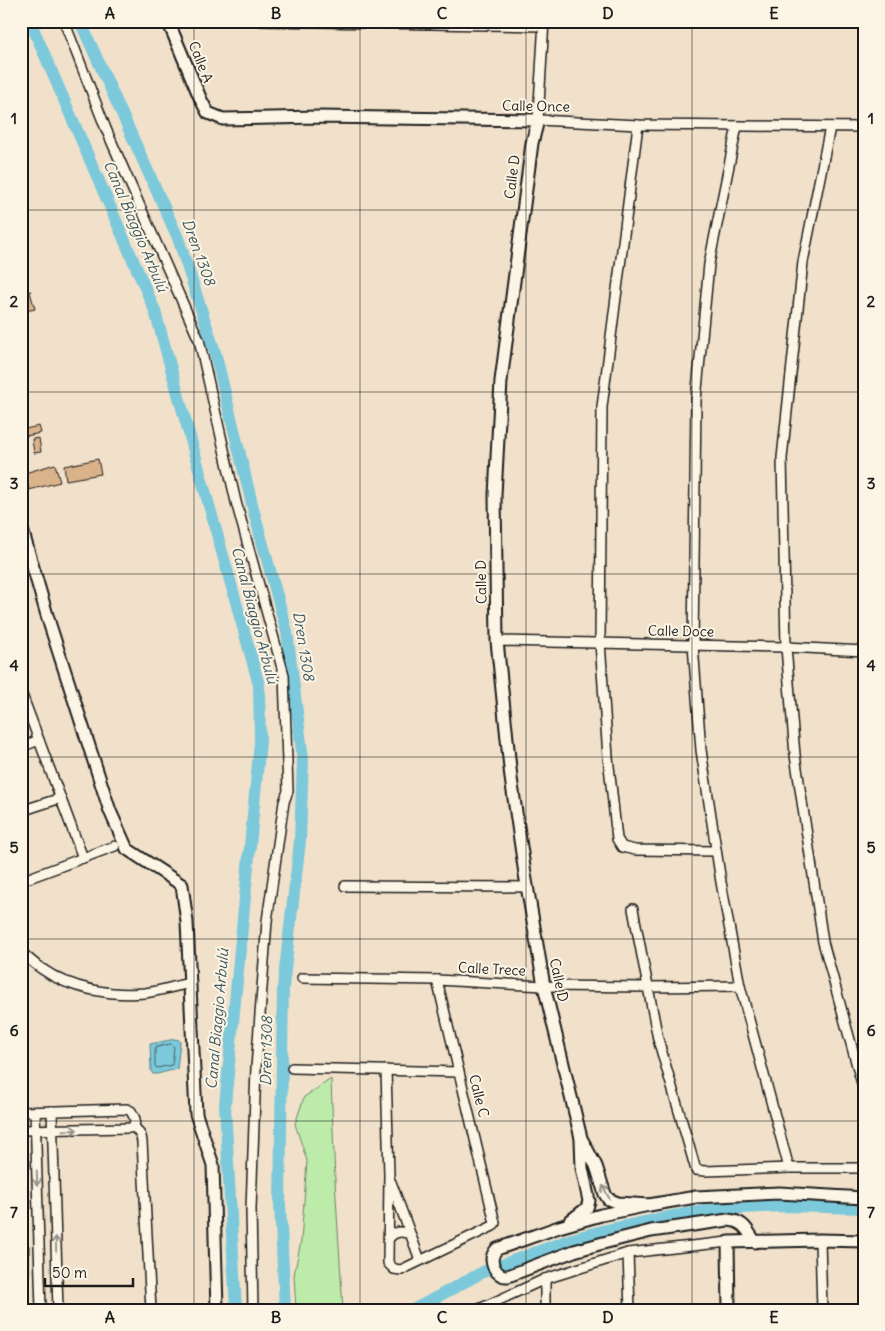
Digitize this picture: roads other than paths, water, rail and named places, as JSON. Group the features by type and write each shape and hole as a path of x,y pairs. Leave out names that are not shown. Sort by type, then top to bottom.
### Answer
{"street":[{"path":"64,21 106,129 199,340 236,502 284,675 288,791 284,802 266,922 257,1058 251,1209 253,1310"},
{"name":"Calle A","path":"168,21 208,113"},
{"path":"262,21 543,24"},
{"name":"Calle D","path":"543,24 538,120 532,143 501,381 495,495 497,641 511,778 544,986 582,1138 596,1166 608,1199 618,1203 649,1205"},
{"name":"Calle Once","path":"208,113 224,119 538,120 638,125 864,127"},
{"path":"638,125 602,407 600,642 608,757 617,838 622,847 635,850 716,851"},
{"path":"736,126 709,264 696,400 693,645 701,750 716,851 740,986 789,1168"},
{"path":"830,127 804,262 782,458 786,647 795,755 823,942 864,1091"},
{"path":"21,526 49,622 110,812 127,849 182,885 187,922 196,1114 213,1165 216,1310"},
{"name":"Calle Doce","path":"497,641 786,647 864,651"},
{"path":"21,692 83,858"},
{"path":"21,746 39,740"},
{"path":"21,811 61,798"},
{"path":"21,881 114,846"},
{"path":"345,886 528,887"},
{"path":"633,909 658,1039 696,1170 864,1168"},
{"path":"21,952 55,977 70,984 96,990 118,993 145,993 190,983"},
{"name":"Calle Trece","path":"302,978 437,980 544,986 740,986"},
{"name":"Calle C","path":"420,1260 493,1226 496,1219 437,980"},
{"path":"292,1068 459,1072"},
{"path":"386,1070 389,1175 388,1263 396,1270 401,1270 420,1260 389,1175"},
{"path":"21,1112 127,1109 131,1111 135,1119 134,1126 141,1136 142,1142 151,1310"},
{"path":"52,1111 58,1310"},
{"path":"35,1112 41,1310"},
{"path":"21,1130 125,1128 134,1126"},
{"name":"Calle D","path":"559,1227 588,1208 589,1201 582,1168 582,1138"},
{"path":"755,1242 741,1223 728,1220 651,1231 627,1237 574,1251 508,1276 498,1273 492,1260 497,1248 559,1227 602,1215 696,1197 779,1193 864,1198"},
{"path":"388,1238 398,1232 410,1234"},
{"path":"820,1240 822,1310"},
{"path":"477,1310 545,1279 628,1253 728,1242 864,1240"},
{"path":"728,1242 729,1310"},
{"path":"628,1253 630,1310"},
{"path":"545,1279 545,1310"}],"water":[{"path":"175,1039 180,1042 177,1069 153,1074 151,1071 150,1044"}],"waterway":[{"name":"Canal Biaggio Arbulú","path":"30,21 155,311 259,685 260,742 225,1105 236,1310"},
{"name":"Dren 1308","path":"80,21 178,238 215,352 254,512 287,632 303,759 300,841 283,987 280,1205 285,1310"},
{"path":"413,1310 483,1272 572,1239 606,1230 717,1209 787,1206 864,1208"}]}
